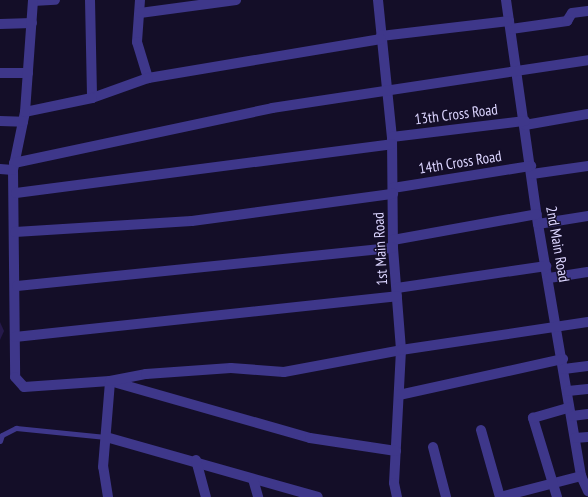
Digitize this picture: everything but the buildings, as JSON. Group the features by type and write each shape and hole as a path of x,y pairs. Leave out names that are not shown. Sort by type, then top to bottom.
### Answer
{"street":[{"path":"55,0 33,1 24,117 14,167 16,193 15,232 17,286 15,377 24,387 110,381 146,374 231,368 284,372 401,350 588,322"},
{"path":"90,0 92,98"},
{"path":"140,0 140,13 136,42 148,78"},
{"path":"140,13 187,3 236,0"},
{"name":"1st Main Road","path":"378,0 392,140 393,244 401,350 394,483 397,497"},
{"name":"2nd Main Road","path":"506,0 518,69 538,219 575,438 583,460 586,484"},
{"path":"0,121 24,117 92,98 148,78 381,37 567,21 572,13 588,11"},
{"path":"0,24 32,23"},
{"path":"0,170 158,130 386,89 588,60"},
{"path":"0,73 28,73"},
{"name":"13th Cross Road","path":"16,193 588,114"},
{"name":"14th Cross Road","path":"15,232 192,221 532,170 588,166"},
{"path":"17,286 393,244 538,219 588,216"},
{"path":"15,337 397,292 546,266"},
{"path":"549,278 588,272"},
{"path":"399,395 563,364 588,366"},
{"path":"108,497 103,467 110,381"},
{"path":"110,381 310,438 396,451"},
{"path":"568,391 588,389"},
{"path":"557,497 533,418 571,412 588,414"},
{"path":"481,430 500,497 552,483 586,484"},
{"path":"106,437 196,460 307,496 318,497"},
{"path":"575,438 588,437"},
{"path":"433,447 446,497"},
{"path":"196,460 206,497"},
{"path":"253,479 258,497"}],"lane":[{"path":"0,441 2,435 16,428 106,437"}]}
